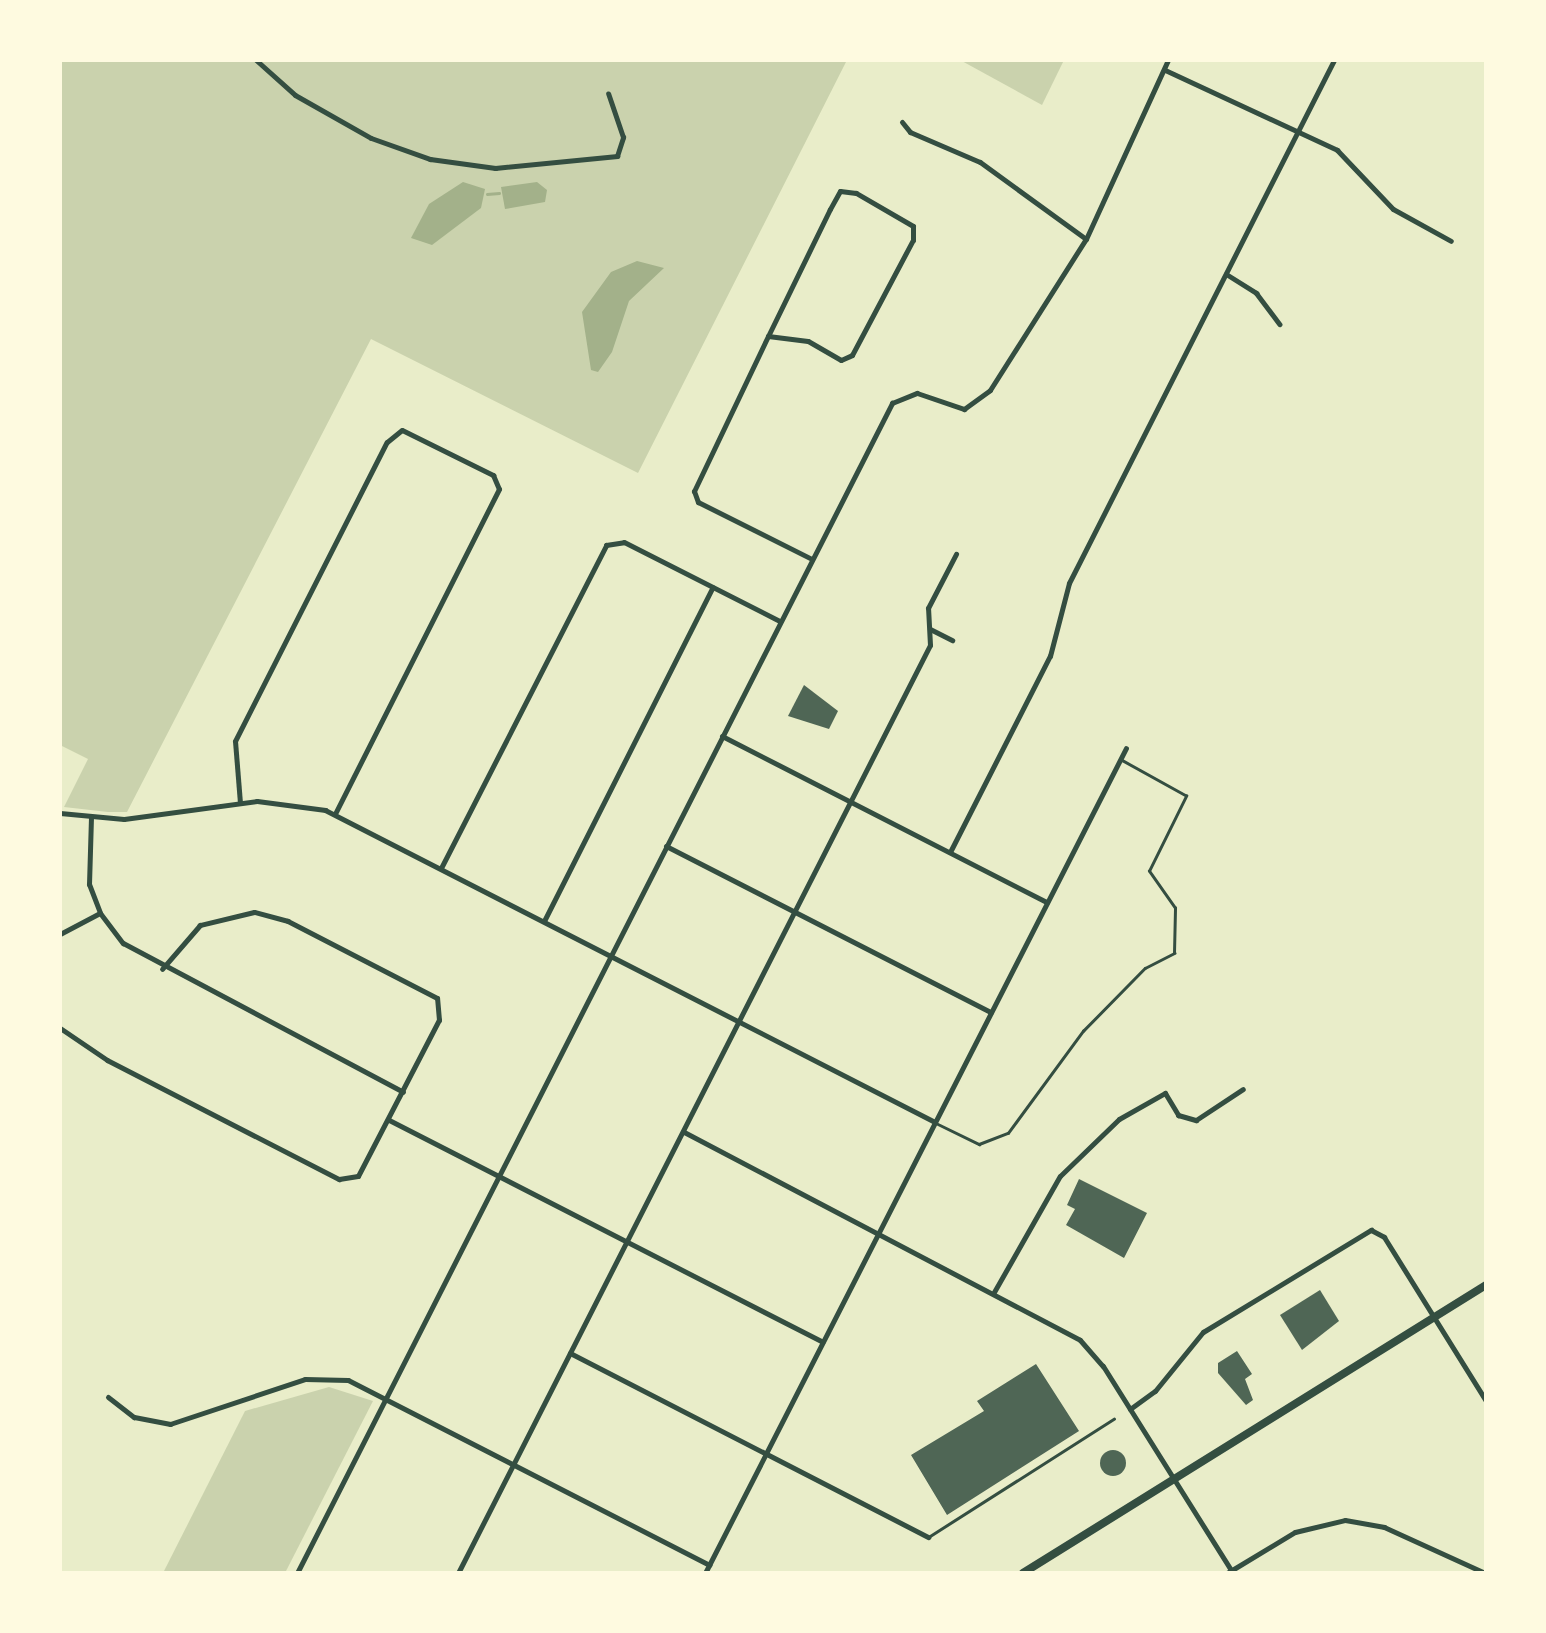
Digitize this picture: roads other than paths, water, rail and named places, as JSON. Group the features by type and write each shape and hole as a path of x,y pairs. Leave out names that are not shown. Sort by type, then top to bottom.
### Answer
{"main road":[{"path":"1023,1573 1486,1284"}],"street":[{"path":"256,60 295,95 371,138 430,159 495,168 618,156 624,137 608,93"},
{"path":"297,1573 892,404 906,394 956,409 976,405 1086,239 1168,60"},
{"path":"950,852 1050,656 1069,583 1334,60"},
{"path":"1164,70 1298,130 1350,160 1405,218 1451,241"},
{"path":"902,122 910,132 980,162 1086,239"},
{"path":"768,336 808,341 842,360 852,355 913,240 914,226 856,193 840,191 768,336 694,497 812,559"},
{"path":"1226,274 1256,293 1279,324"},
{"path":"240,804 235,742 386,442 402,430 493,475 499,490 335,814"},
{"path":"441,868 612,541 781,621"},
{"path":"458,1573 930,646 928,608 956,554"},
{"path":"544,921 713,587"},
{"path":"930,629 952,640"},
{"path":"722,736 1047,902"},
{"path":"705,1573 1126,748"},
{"path":"60,813 91,818 286,802 335,814 935,1122"},
{"path":"91,818 87,872 100,913 123,944 162,969 403,1092"},
{"path":"666,846 991,1012"},
{"path":"60,1028 107,1060 344,1180 362,1172 442,1009 433,994 288,920 244,911 190,932 162,969"},
{"path":"60,934 100,913"},
{"path":"994,1292 1060,1176 1119,1119 1164,1094 1178,1115 1196,1120 1243,1089"},
{"path":"389,1120 823,1342"},
{"path":"683,1132 1080,1340 1130,1409 1230,1572 1294,1532 1345,1520 1384,1527 1485,1573"},
{"path":"1130,1409 1163,1383 1193,1339 1361,1232 1384,1237 1486,1400"},
{"path":"570,1353 928,1537"},
{"path":"108,1397 134,1417 158,1424 316,1378 348,1380 709,1564"}],"lane":[{"path":"935,1122 979,1144 1008,1133 1083,1031 1145,968 1174,953 1175,908 1148,871 1186,796 1120,760"},
{"path":"928,1537 1114,1419"}],"waterway":[{"path":"487,194 499,193"}]}
